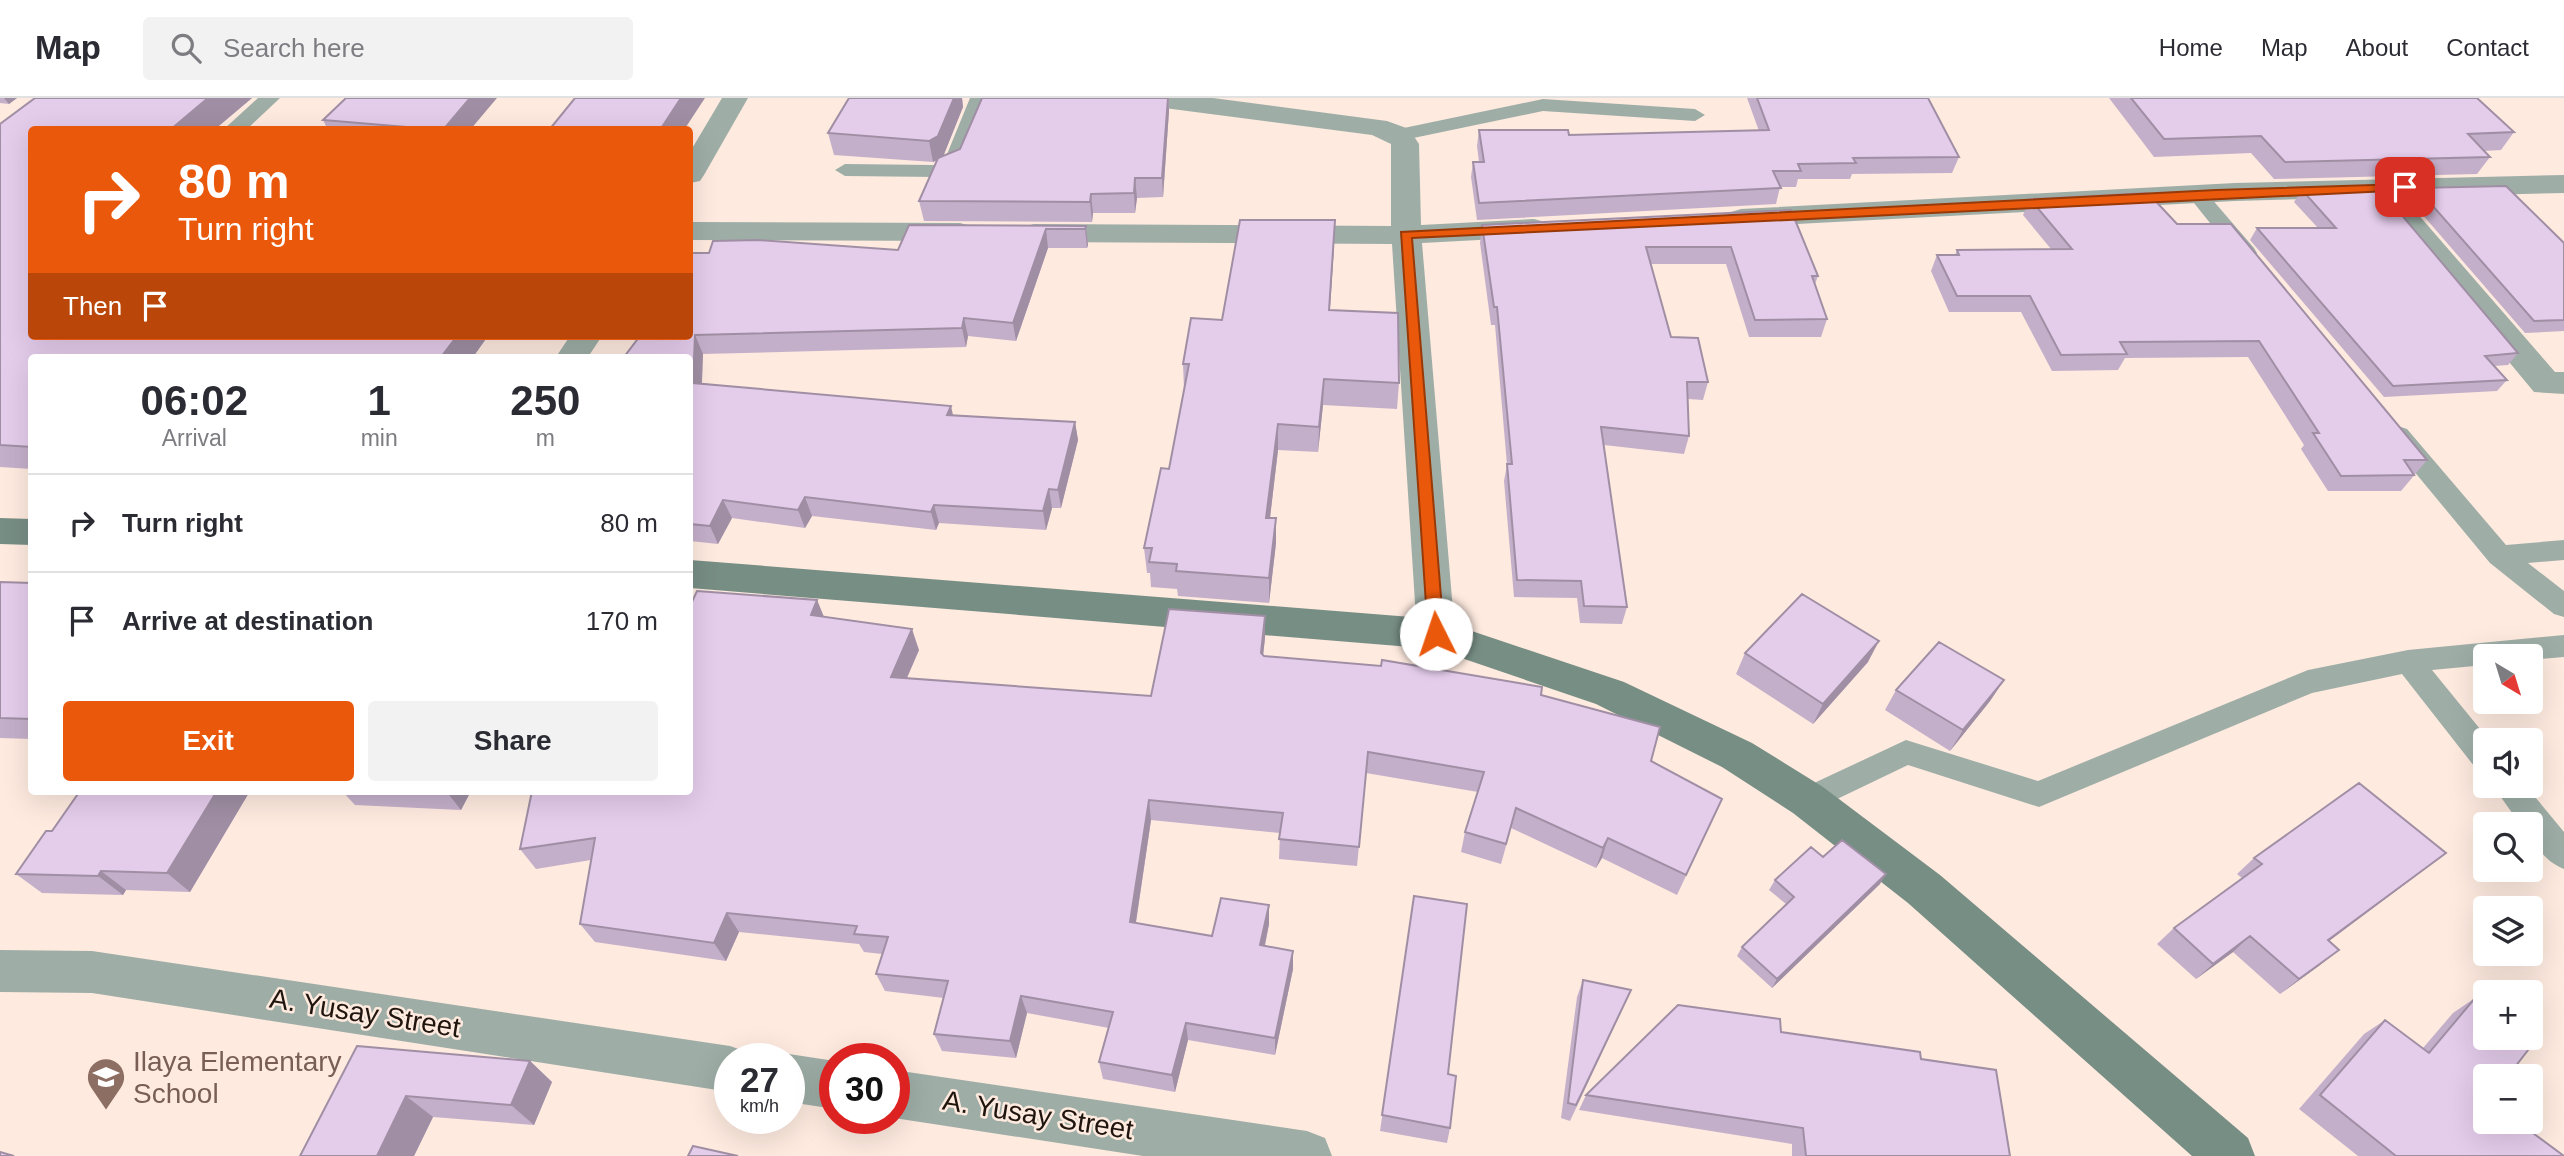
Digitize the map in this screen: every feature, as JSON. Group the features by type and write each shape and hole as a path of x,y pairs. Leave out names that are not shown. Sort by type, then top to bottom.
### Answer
{"street":[{"path":"693,170 735,98"},
{"path":"1149,98 1377,127 1399,135 1405,144 1406,234 1436,634"},
{"path":"1711,219 2197,194 2379,188 2562,187"},
{"path":"2379,188 2546,384 2564,383"},
{"path":"693,231 1406,234 1558,227"},
{"path":"0,531 28,532"},
{"path":"693,574 1436,634 1610,693 1737,754 1808,800 1924,889 2230,1156"},
{"name":"A. Yusay Street","path":"0,971 92,972 714,1067"},
{"name":"A. Yusay Street","path":"910,1096 1307,1156"}],"lane":[{"path":"238,126 270,98"},
{"path":"845,170 937,171 954,163 981,98"},
{"path":"1399,135 1543,105 1695,115"},
{"path":"2197,194 2259,269"},
{"path":"2384,418 2500,556 2564,606"},
{"path":"2500,556 2564,550"},
{"path":"1808,800 1906,752 2039,794 2308,682 2408,662 2564,646"},
{"path":"2408,662 2473,742"},
{"path":"2518,798 2564,855"}],"building":[{"path":"35,98 208,98 175,126 28,126 28,340 454,340 443,354 28,354 28,447 0,445 0,124"},
{"path":"346,98 470,98 446,126 395,126 323,120"},
{"path":"575,98 681,98 663,126 552,126"},
{"path":"849,98 954,98 938,136 929,141 828,133"},
{"path":"982,98 1168,98 1162,178 1135,178 1134,193 1091,194 1090,202 919,201 938,158 960,149"},
{"path":"1757,98 1928,98 1959,157 1853,158 1856,163 1798,164 1801,171 1773,171 1781,188 1479,203 1473,162 1484,162 1479,130 1568,130 1569,135 1769,130"},
{"path":"2131,98 2477,98 2514,132 2468,134 2490,157 2285,162 2261,136 2164,139"},
{"path":"2506,186 2564,243 2564,320 2534,321 2417,188"},
{"path":"2379,188 2518,353 2485,356 2507,380 2393,386 2257,228 2336,228 2302,190"},
{"path":"2148,193 2177,224 2231,224 2427,460 2404,460 2414,475 2341,476 2313,433 2319,433 2259,341 2120,342 2127,354 2061,355 2030,296 1957,296 1937,255 1959,255 1957,250 2072,249 2030,199"},
{"path":"1791,210 1818,276 1812,276 1827,319 1755,320 1731,247 1646,247 1671,337 1698,338 1708,382 1687,382 1689,436 1601,427 1627,607 1584,606 1581,581 1517,580 1507,464 1512,464 1497,307 1494,307 1482,225"},
{"path":"1240,220 1335,220 1329,310 1398,313 1399,383 1324,379 1319,427 1278,424 1266,518 1276,518 1269,578 1176,571 1177,564 1149,562 1152,548 1144,548 1161,468 1169,469 1189,364 1183,364 1191,318 1222,320"},
{"path":"909,225 1086,226 1085,229 1046,229 1013,323 964,318 962,328 695,335 693,383 693,354 626,354 637,340 693,340 693,253 709,253 713,241 758,240 898,250"},
{"path":"693,383 951,406 947,415 1075,422 1058,490 1049,489 1043,511 934,505 931,512 805,497 798,510 723,500 710,526 693,524"},
{"path":"0,582 28,583 28,719 0,718"},
{"path":"697,591 817,600 811,615 912,629 891,677 1151,696 1169,609 1265,616 1261,653 1264,656 1381,666 1382,660 1542,687 1541,695 1660,727 1651,761 1722,799 1686,875 1608,838 1603,848 1516,808 1506,844 1465,832 1484,772 1368,752 1359,847 1279,839 1283,813 1149,800 1130,922 1212,936 1221,898 1269,905 1260,945 1293,951 1275,1038 1186,1023 1172,1075 1099,1062 1113,1012 1021,996 1010,1041 934,1034 948,981 876,974 888,937 854,934 857,926 727,913 714,943 580,924 595,838 520,849 531,795 693,795 693,600"},
{"path":"1802,594 1879,641 1823,704 1745,653"},
{"path":"1939,642 2004,680 1963,730 1896,690"},
{"path":"2359,783 2446,853 2328,940 2339,950 2299,979 2250,936 2213,964 2174,928 2262,864 2254,858"},
{"path":"77,795 215,795 167,873 101,871 98,876 16,874 46,831 52,831"},
{"path":"1842,840 1886,874 1777,979 1742,947 1794,897 1775,880 1811,847 1823,857"},
{"path":"1414,896 1467,904 1448,1074 1456,1076 1450,1128 1382,1115"},
{"path":"1583,980 1631,990 1576,1105 1568,1103"},
{"path":"2473,1000 2473,1050 2528,1050 2517,1064 2473,1064 2473,1134 2534,1134 2564,1156 2396,1156 2320,1095 2385,1020 2429,1053"},
{"path":"1678,1005 1780,1019 1781,1032 1920,1052 1921,1059 1996,1070 2010,1156 1806,1156 1803,1128 1586,1095"},
{"path":"357,1046 530,1061 511,1105 406,1096 377,1156 300,1156"},
{"path":"693,1146 738,1156 688,1156"}],"place":[{"name":"Ilaya Elementary School","path":"106,1111"}],"route":[{"path":"1436,634 1406,234 2216,193 2405,187"}]}
